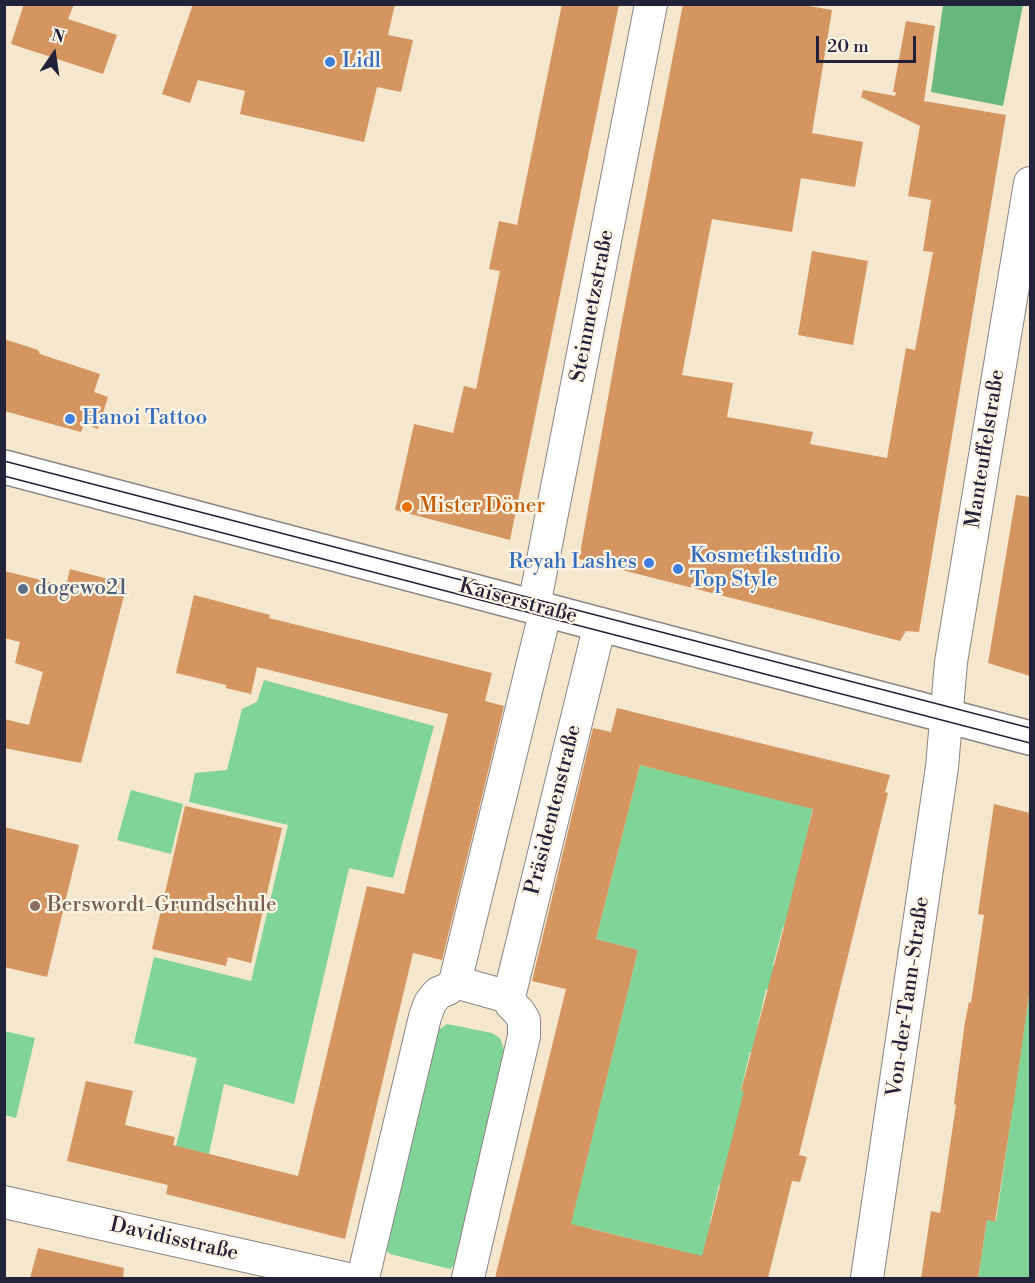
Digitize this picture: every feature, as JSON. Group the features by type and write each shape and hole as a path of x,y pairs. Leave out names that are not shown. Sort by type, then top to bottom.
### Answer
{"main road":[{"name":"Kaiserstraße","path":"4,467 1030,738"}],"street":[{"name":"Steinmetzstraße","path":"540,608 651,4"},
{"name":"Manteuffelstraße","path":"947,715 951,662 1030,183"},
{"path":"363,1278 425,1017 430,1003 438,993 448,989 456,982 540,608"},
{"name":"Präsidentenstraße","path":"509,997 600,624"},
{"name":"Von-der-Tann-Straße","path":"867,1278 942,767 947,715"},
{"path":"456,982 509,997 511,1004 524,1020 524,1036 468,1278"},
{"name":"Davidisstraße","path":"4,1202 344,1278"},
{"path":"4,1227 18,1214 43,1210"}],"green space":[{"path":"943,5 1023,5 1003,106 931,92"},
{"path":"264,680 434,726 393,878 349,868 294,1104 224,1084 209,1154 176,1146 197,1058 134,1043 154,957 251,981 288,825 189,802 195,773 227,770 242,709 257,702"},
{"path":"640,765 813,807 806,839 817,842 796,929 783,927 773,965 786,969 780,993 766,989 757,1029 770,1033 765,1055 750,1052 741,1090 755,1094 732,1188 719,1185 710,1222 710,1278 683,1278 689,1253 588,1228 565,1247 638,950 596,939"},
{"path":"131,790 183,804 171,854 117,840"},
{"path":"1030,989 1030,1278 978,1278 987,1220 996,1221"},
{"path":"447,1024 492,1033 500,1038 504,1049 457,1260 450,1269 390,1254 386,1250 437,1031"},
{"path":"4,1031 35,1038 16,1118 5,1115"}],"building":[{"path":"24,4 74,4 68,19 117,35 103,74 11,44"},
{"name":"Lidl","path":"193,4 395,4 388,35 413,40 401,92 377,87 364,142 240,114 245,91 198,80 190,103 162,94"},
{"path":"562,4 619,4 510,540 395,510 414,424 453,433 464,386 476,389 500,271 489,269 499,221 517,225"},
{"path":"683,4 798,4 832,10 812,133 863,142 855,187 801,178 792,232 712,219 682,375 733,383 727,417 813,432 810,444 887,458 906,348 915,350 933,252 923,251 931,200 908,196 920,126 861,97 863,90 895,96 896,92 893,92 906,21 935,26 924,101 1006,115 919,632 906,631 900,641 579,559"},
{"path":"812,251 868,261 853,345 798,335"},
{"path":"4,339 100,374 94,392 108,397 98,429 84,424 81,432 4,411"},
{"path":"1016,495 1030,497 1030,676 988,663"},
{"path":"70,569 127,584 81,763 4,748 4,719 29,725 43,672 15,663 20,642 4,638 4,571 66,586"},
{"path":"194,595 270,615 269,618 492,673 485,701 504,706 442,960 413,953 345,1239 166,1194 168,1185 67,1161 86,1081 133,1091 125,1125 175,1137 173,1145 298,1176 367,886 404,894 448,714 257,667 251,694 226,688 226,685 176,673"},
{"path":"617,708 890,775 885,792 888,793 799,1155 807,1157 800,1182 792,1181 768,1278 495,1278 566,989 532,981 593,728 611,732","holes":["640,765 813,809 741,1091 744,1091 702,1256 571,1224 638,950 596,939"]},
{"path":"994,804 1030,813 1030,989 1015,1094 995,1222 987,1220 978,1278 921,1278 931,1211 940,1213 956,1105 954,1104 965,1022 969,1002 971,1003 984,915 978,914"},
{"path":"185,806 282,828 251,963 228,957 226,966 152,949"},
{"name":"Berswordt-Grundschule","path":"4,827 79,845 47,977 4,967"},
{"path":"38,1248 124,1268 123,1278 30,1278"}],"tram line":[{"path":"4,461 1030,728"},
{"path":"4,476 1030,743"}],"place":[{"name":"Lidl","path":"330,62"},
{"name":"Hanoi Tattoo","path":"70,419"},
{"name":"Mister Döner","path":"407,507"},
{"name":"Reyah Lashes","path":"649,563"},
{"name":"Kosmetikstudio Top Style","path":"678,569"},
{"name":"dogewo21","path":"23,589"},
{"name":"Berswordt-Grundschule","path":"35,906"}]}
